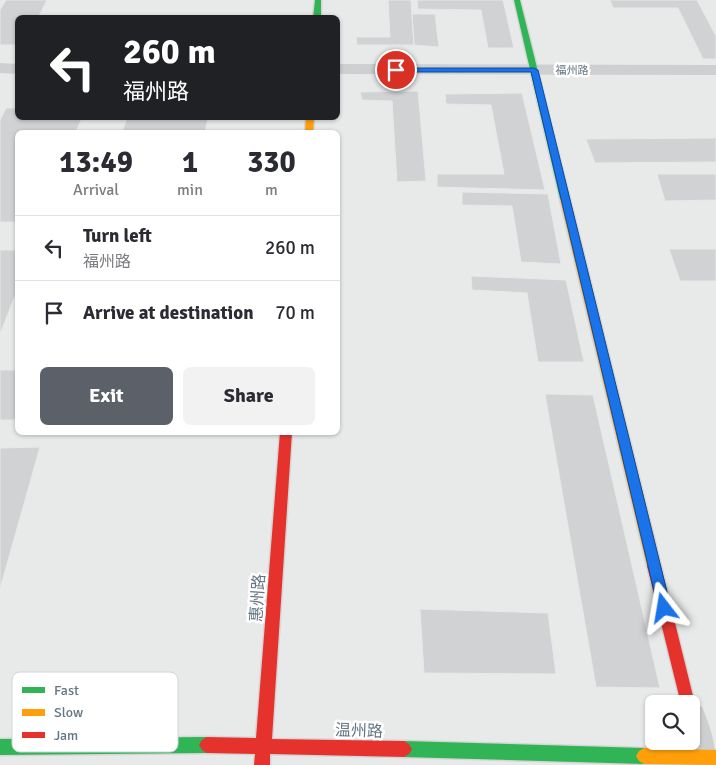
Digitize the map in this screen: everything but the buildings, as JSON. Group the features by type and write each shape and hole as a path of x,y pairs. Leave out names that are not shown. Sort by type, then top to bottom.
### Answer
{"street":[{"path":"317,15 318,0"},
{"path":"517,0 686,695"},
{"path":"0,68 15,68"},
{"name":"福州路","path":"340,70 716,70"},
{"name":"惠州路","path":"262,765 286,435"},
{"path":"700,743 706,760"},
{"name":"温州路","path":"178,746 260,745 706,760"}],"shaded area":[{"path":"0,0 716,0 716,765 0,765"}],"traffic: fast":[{"path":"317,15 318,0"},
{"path":"517,0 565,199"},
{"path":"178,745 207,745"},
{"path":"0,747 12,747"},
{"path":"404,749 644,756"}],"traffic: slow":[{"path":"309,130 310,120"},
{"path":"565,199 654,566"},
{"path":"644,756 716,758"}],"traffic: jam":[{"path":"262,765 286,435"},
{"path":"654,566 686,695"},
{"path":"207,745 404,749"}],"route":[{"path":"396,70 534,70 664,608"}]}
